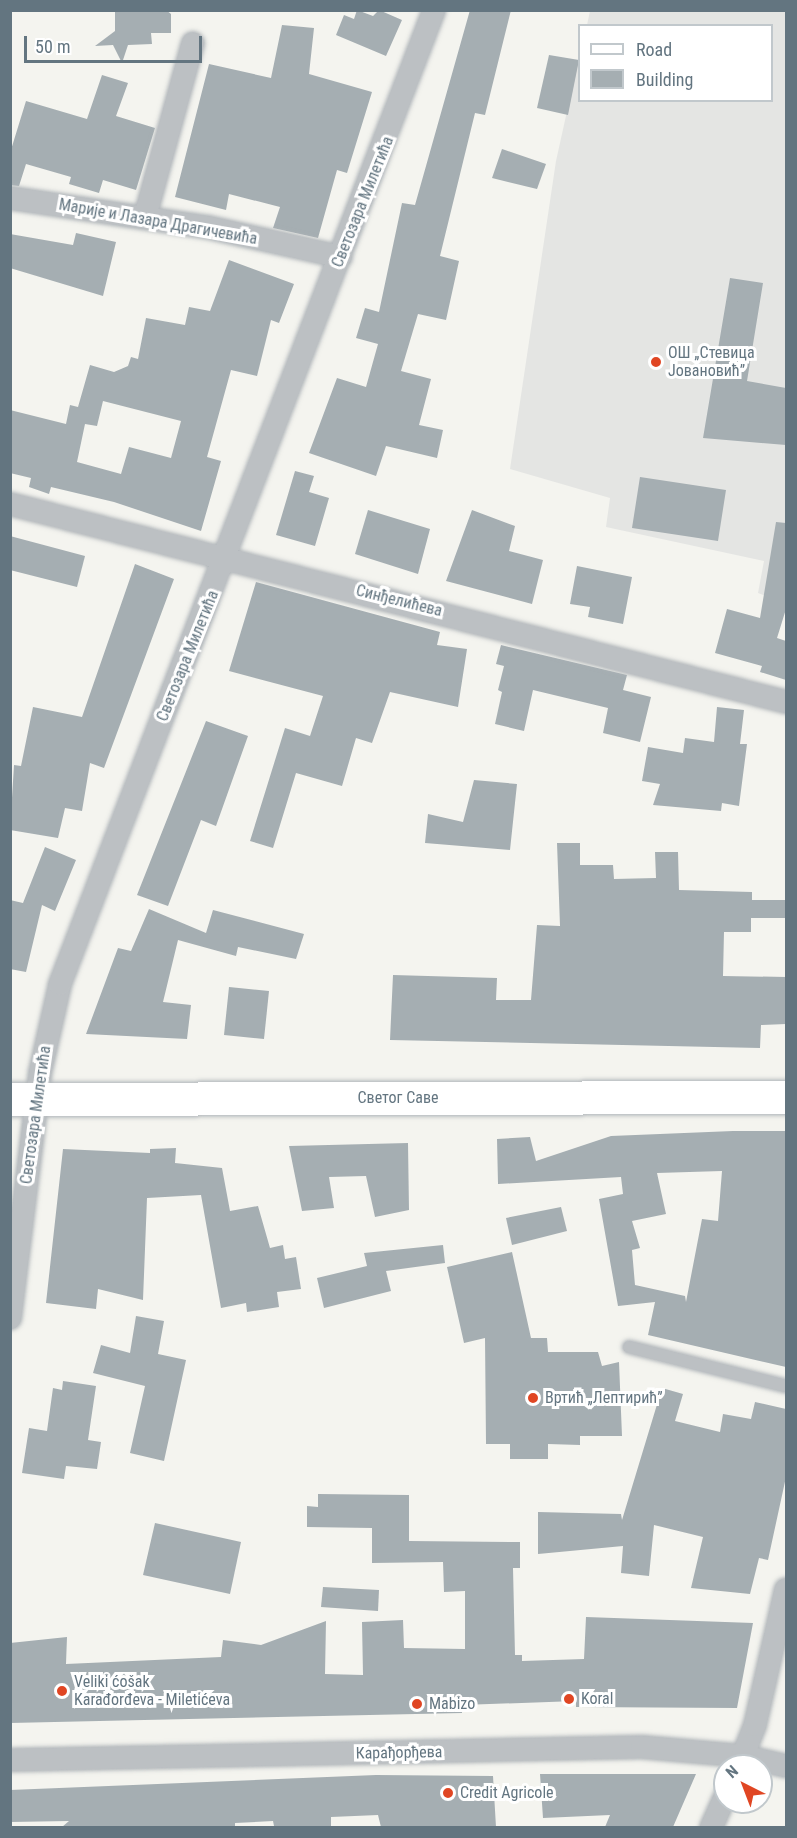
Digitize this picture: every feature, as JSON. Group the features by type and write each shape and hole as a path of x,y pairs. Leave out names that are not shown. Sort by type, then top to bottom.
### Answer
{"street":[{"name":"Светозара Милетића","path":"10,1318 24,1100 60,984 226,560 434,10"},
{"path":"145,218 193,43"},
{"name":"Марије и Лазара Драгичевића","path":"10,198 145,218 341,257"},
{"name":"Синђелићева","path":"10,504 786,702"},
{"name":"Светог Саве","path":"24,1100 786,1097"},
{"path":"743,1754 786,1589"},
{"name":"Карађорђева","path":"10,1760 642,1747 713,1757"}],"lane":[{"path":"629,1347 786,1386"}],"shaded area":[{"name":"ОШ „Стевица Јовановић”","path":"590,11 786,11 786,603 758,593 764,561 606,527 610,498 510,469 556,161 578,62 578,102 773,102 773,24 587,24"}],"building":[{"path":"115,10 166,10 171,14 171,33 151,33 152,44 128,45 122,63 113,45 95,46 115,31"},
{"path":"357,10 373,16 379,10 402,20 386,56 336,35 344,15 354,19"},
{"path":"470,10 511,10 485,115 475,113 440,256 459,261 446,320 418,314 401,371 431,379 419,425 443,430 437,458 386,446 376,476 309,453 337,378 366,387 378,344 356,338 365,308 379,312 402,203 415,205"},
{"path":"282,25 314,28 309,74 372,92 347,173 337,170 318,238 273,228 280,207 229,194 226,210 175,197 209,64 271,78"},
{"path":"549,55 578,60 568,115 537,108"},
{"path":"102,75 128,83 116,116 155,128 136,190 103,180 99,193 69,184 71,177 26,164 19,186 10,185 10,153 26,101 87,119"},
{"path":"502,149 546,164 537,189 492,178"},
{"path":"76,233 116,242 103,296 10,268 10,234 73,245"},
{"path":"229,260 294,284 279,323 271,320 257,376 231,370 207,457 221,461 201,531 114,502 51,487 49,494 29,487 31,478 10,473 10,410 66,424 70,405 78,407 90,365 114,372 128,366 131,357 138,359 146,318 185,325 189,307 210,311","holes":["103,401 181,421 171,458 129,447 121,474 77,462 85,424 97,426"]},
{"path":"730,278 763,283 747,381 786,388 786,445 703,438"},
{"path":"295,471 314,476 309,492 329,498 315,546 276,535"},
{"path":"640,477 726,490 718,541 632,528"},
{"path":"368,510 430,529 418,574 355,554"},
{"path":"472,510 515,526 509,551 543,560 532,604 446,581"},
{"path":"776,522 786,523 786,609 777,638 786,641 786,680 760,672 762,666 715,653 727,609 760,618"},
{"path":"10,536 85,556 77,587 10,570"},
{"path":"135,564 174,579 104,768 90,763 82,811 65,808 58,838 10,830 14,765 21,766 33,707 82,717"},
{"path":"577,566 632,577 623,624 588,617 590,607 570,604"},
{"path":"256,582 440,632 437,645 467,649 458,707 390,692 372,743 356,738 342,786 296,773 273,848 250,841 285,728 310,736 323,696 229,671"},
{"path":"501,645 627,675 623,690 651,697 640,742 603,733 608,708 533,690 524,731 495,724 502,692 498,690 504,666 496,664"},
{"path":"717,707 744,710 740,744 747,744 739,806 722,803 721,811 653,805 660,784 642,781 648,747 683,753 685,738 714,742"},
{"path":"206,721 248,736 216,826 201,820 168,906 137,895"},
{"path":"474,780 517,784 510,850 425,843 428,814 463,822"},
{"path":"557,843 580,843 580,865 613,865 614,879 656,878 655,852 678,852 679,890 752,892 752,900 785,900 785,918 751,918 751,932 724,932 723,976 786,977 786,1024 761,1025 760,1048 390,1040 393,975 497,978 496,1000 531,1000 537,925 560,926"},
{"path":"45,847 76,860 55,911 42,905 26,972 10,969 10,900 23,903"},
{"path":"149,909 206,933 213,910 304,934 296,959 238,947 236,956 178,940 163,1002 191,1005 187,1039 86,1034 118,948 131,951"},
{"path":"229,987 269,991 264,1039 224,1035"},
{"path":"786,1131 786,1367 648,1335 655,1302 618,1306 599,1199 623,1194 621,1177 498,1184 497,1139 530,1137 536,1161 611,1136","holes":["722,1171 718,1221 702,1219 686,1302 685,1296 635,1285 632,1250 640,1248 632,1221 666,1214 657,1173"]},
{"path":"408,1143 409,1210 375,1217 366,1176 329,1177 334,1208 302,1211 289,1146"},
{"path":"176,1148 175,1163 222,1168 230,1211 258,1206 270,1248 283,1245 285,1259 296,1257 301,1289 277,1292 279,1307 247,1312 246,1303 221,1308 201,1195 147,1198 143,1300 98,1289 96,1309 46,1303 63,1149 150,1153 150,1149"},
{"path":"561,1207 567,1231 512,1245 506,1218"},
{"path":"443,1245 445,1263 386,1271 391,1291 324,1308 317,1278 367,1266 364,1253"},
{"path":"512,1252 531,1338 547,1338 548,1352 598,1352 602,1366 619,1362 622,1436 580,1436 580,1445 548,1444 548,1459 510,1459 510,1444 486,1444 485,1338 464,1343 447,1267"},
{"path":"136,1316 164,1321 158,1354 186,1360 164,1461 130,1453 145,1386 93,1373 101,1345 130,1353"},
{"path":"63,1381 96,1386 88,1440 101,1442 97,1469 66,1466 64,1479 22,1473 29,1428 47,1431 53,1388 62,1390"},
{"path":"662,1388 683,1394 675,1421 720,1432 723,1414 751,1419 755,1402 786,1409 786,1477 768,1560 759,1558 750,1594 691,1588 703,1537 654,1525 649,1576 621,1573 623,1546 538,1554 538,1512 621,1514 622,1520"},
{"path":"318,1494 409,1495 409,1541 520,1542 520,1568 513,1568 515,1655 522,1655 522,1661 584,1659 586,1617 753,1623 737,1708 576,1707 576,1701 462,1705 462,1713 10,1723 10,1643 67,1637 66,1664 221,1657 223,1640 261,1645 326,1621 325,1674 363,1675 362,1622 403,1620 404,1648 465,1649 465,1591 444,1592 443,1562 372,1563 372,1528 307,1527 307,1506 318,1507"},
{"path":"155,1523 241,1542 230,1594 143,1575"},
{"path":"323,1587 379,1590 378,1611 321,1607"},
{"path":"540,1774 696,1774 673,1827 605,1827 610,1815 543,1818"},
{"path":"376,1775 493,1776 496,1827 381,1827 378,1815 331,1817 331,1827 274,1826 273,1821 235,1823 235,1827 62,1827 69,1821 10,1822 10,1790"}],"place":[{"name":"ОШ „Стевица Јовановић”","path":"656,362"},
{"name":"Вртић „Лептирић”","path":"533,1398"},
{"name":"Veliki ćošak Karađorđeva - Miletićeva","path":"62,1691"},
{"name":"Koral","path":"569,1699"},
{"name":"Mabizo","path":"417,1704"},
{"name":"Credit Agricole","path":"448,1793"}]}
